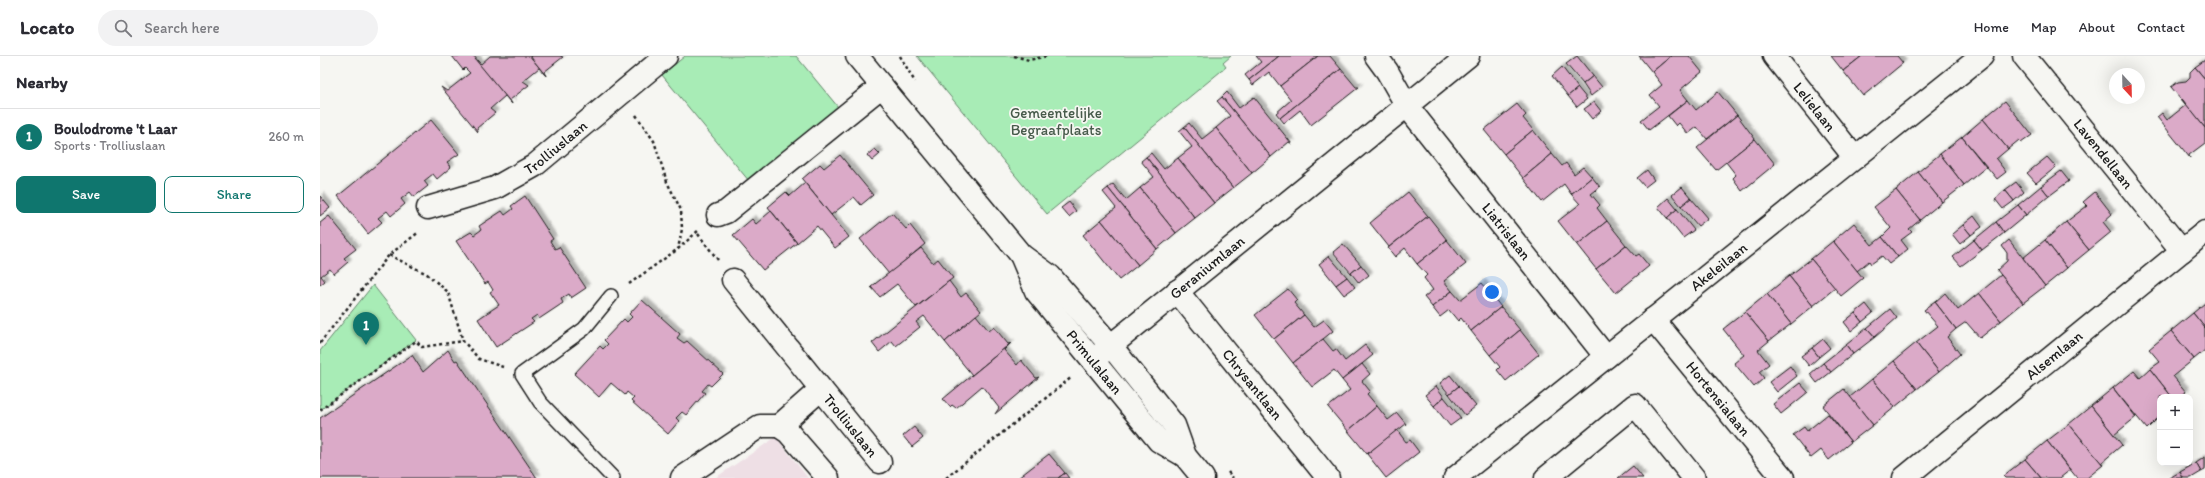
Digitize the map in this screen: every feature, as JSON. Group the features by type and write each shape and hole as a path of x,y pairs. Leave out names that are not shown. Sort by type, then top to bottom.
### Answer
{"street":[{"name":"Trolliuslaan","path":"428,208 495,188 534,166 666,56"},
{"name":"Primulalaan","path":"857,56 1021,255 1050,276 1110,346 1174,425 1185,456 1203,478"},
{"name":"Liatrislaan","path":"1376,56 1388,71 1407,106 1606,357"},
{"name":"Geraniumlaan","path":"1093,360 1468,56"},
{"name":"Lelielaan","path":"1774,56 1855,158"},
{"name":"Akeleilaan","path":"1455,478 1982,56"},
{"name":"Lavendellaan","path":"2024,56 2182,251"},
{"path":"718,215 726,212 882,86"},
{"name":"Alsemlaan","path":"1904,478 2205,232"},
{"name":"Primulalaan","path":"1021,255 1036,291 1159,441 1185,456"},
{"name":"Trolliuslaan","path":"733,280 880,462"},
{"name":"Chrysantlaan","path":"1178,291 1328,478"},
{"name":"Hortensialaan","path":"1653,319 1783,478"},
{"name":"Trolliuslaan","path":"780,426 821,389"},
{"path":"1546,478 1635,405 1694,478"},
{"path":"682,478 760,426 780,426 788,432 828,478"}],"lane":[{"path":"611,296 584,328 522,374 540,402 613,478"}],"path":[{"path":"1014,56 1039,59 1048,56"},
{"path":"621,93 654,141 667,182 681,210 682,229 678,249"},
{"path":"320,343 389,255 430,223 428,208"},
{"path":"611,296 678,249 697,232 733,280"},
{"path":"389,255 427,274 448,292 463,341 479,359 522,374"},
{"path":"320,410 416,341 422,347 463,341"},
{"path":"946,478 1093,360"}],"shaded area":[{"path":"776,437 808,478 715,478"}],"green space":[{"path":"685,56 796,56 838,107 749,181 662,75"},
{"name":"Gemeentelijke Begraafplaats","path":"917,56 1231,56 1223,63 1226,67 1047,214"},
{"path":"373,285 416,340 320,410 320,351"}],"building":[{"path":"452,56 474,56 512,104 505,96 490,109 495,113 477,128 478,132 441,87 447,91 470,73 465,68 463,70"},
{"path":"490,56 530,56 546,76 539,68 523,81 529,85 510,100 512,104 475,59 481,64"},
{"path":"530,56 563,57 544,72 546,76"},
{"path":"1256,56 1279,56 1249,80 1245,75 1261,62"},
{"path":"1279,56 1318,56 1280,86 1269,72 1253,85 1249,80"},
{"path":"1318,56 1330,56 1341,69 1280,118 1276,113 1291,100 1280,86"},
{"path":"1577,56 1593,76 1583,84 1566,64"},
{"path":"1639,56 1671,56 1652,72"},
{"path":"1671,56 1689,56 1702,72 1680,90 1688,100 1649,130 1641,120 1659,106 1650,95 1662,85 1652,72"},
{"path":"1831,56 1862,56 1843,71"},
{"path":"1862,56 1897,56 1903,63 1863,96 1843,71"},
{"path":"2205,60 2205,79 2195,67"},
{"path":"1562,67 1578,88 1568,96 1552,76"},
{"path":"2195,67 2205,79 2205,128 2171,87 2178,82 2186,81 2190,77 2190,72"},
{"path":"1341,69 1356,87 1359,87 1311,125 1300,110 1284,123 1280,118"},
{"path":"1593,76 1602,87 1591,96 1583,84"},
{"path":"1578,88 1587,99 1577,107 1568,96"},
{"path":"1227,92 1239,108 1254,97 1292,144 1289,142 1271,157 1222,97"},
{"path":"1718,92 1737,115 1707,139 1697,127 1688,134 1679,123 1676,126 1668,116 1688,100 1696,110"},
{"path":"1222,97 1271,157 1252,173 1216,128 1230,116 1217,101"},
{"path":"2182,99 2205,128 2205,143 2189,155 2190,158 2157,117 2162,113 2167,120 2186,105"},
{"path":"2005,101 2032,135 2021,143 2019,140 2008,149 1983,119"},
{"path":"1594,102 1601,111 1592,119 1584,109"},
{"path":"1517,104 1526,115 1523,118 1533,130 1504,154 1484,130"},
{"path":"1737,115 1755,139 1716,170 1697,148"},
{"path":"1983,119 2008,149 1996,159 2006,172 1997,179 1962,137"},
{"path":"431,120 459,154 447,162 451,167 437,179 433,174 424,181 428,186 414,197 410,192 401,199 405,204 391,216 387,211 378,218 382,222 368,234 338,196"},
{"path":"1189,123 1202,139 1216,128 1252,173 1233,188 1184,127"},
{"path":"1184,127 1233,188 1214,203 1178,158 1192,147 1179,131"},
{"path":"1533,130 1552,154 1523,178 1504,154"},
{"path":"1962,137 1986,167 1964,185 1940,154"},
{"path":"1755,139 1775,164 1742,191 1733,178 1736,175 1726,162"},
{"path":"875,149 880,154 872,161 867,155"},
{"path":"1151,153 1164,169 1178,158 1214,203 1195,218 1146,157"},
{"path":"1552,154 1562,166 1566,163 1574,174 1583,167 1592,177 1571,194 1564,184 1542,202 1523,178"},
{"path":"1940,154 1964,185 1942,202 1918,172"},
{"path":"840,155 873,195 861,205 854,197 831,215 802,179 820,164 824,168"},
{"path":"1146,157 1195,218 1176,233 1140,188 1154,177 1141,161"},
{"path":"2047,157 2056,167 2036,183 2027,173"},
{"path":"1647,170 1654,180 1645,187 1637,178"},
{"path":"2061,171 2069,181 2049,196 2041,186"},
{"path":"1918,172 1942,202 1920,220 1896,190"},
{"path":"1592,177 1600,187 1591,194 1600,205 1597,208 1607,221 1577,245 1558,221 1580,204 1571,194"},
{"path":"2016,182 2024,192 2014,201 2005,190"},
{"path":"805,183 849,237 835,248 817,226 797,243 768,207 786,192 790,196"},
{"path":"1113,184 1126,200 1140,188 1176,233 1157,249 1108,188"},
{"path":"2041,186 2049,196 2026,215 2018,205"},
{"path":"1682,187 1691,198 1681,206 1672,195"},
{"path":"1108,188 1157,249 1138,265 1101,220 1116,208 1103,192"},
{"path":"1896,190 1920,220 1909,229 1912,232 1901,240 1908,249 1898,257 1882,237 1891,228 1874,207"},
{"path":"2005,190 2014,201 2003,209 1995,199"},
{"path":"1408,192 1428,216 1389,247 1370,223"},
{"path":"2095,192 2112,214 2103,222 2111,232 2089,250 2066,222 2087,206 2083,202"},
{"path":"320,196 330,208 320,216"},
{"path":"525,196 553,239 550,241 555,249 559,247 586,288 571,298 569,294 561,299 563,303 539,319 537,315 531,319 534,322 496,347 478,319 499,305 490,292 493,290 488,282 485,284 456,241 471,232 474,235 481,230 479,226 502,211 505,215 513,209 511,206"},
{"path":"1668,198 1677,209 1667,218 1658,207"},
{"path":"1691,198 1708,218 1698,226 1681,206"},
{"path":"1069,202 1076,211 1069,217 1061,208"},
{"path":"2018,205 2026,215 2004,233 1996,222"},
{"path":"1677,209 1694,230 1683,238 1667,218"},
{"path":"771,211 797,243 763,270 733,235 752,219 756,224"},
{"path":"892,213 906,229 910,225 925,244 889,274 860,239"},
{"path":"329,216 356,249 344,258 348,262 334,274 330,269 321,276 325,281 320,285 320,223"},
{"path":"1428,216 1447,240 1417,264 1405,248 1395,257 1388,248"},
{"path":"1974,216 1982,227 1971,235 1963,225"},
{"path":"1101,220 1138,265 1119,280 1083,235"},
{"path":"1607,221 1626,245 1596,269 1577,245"},
{"path":"1996,222 2004,233 1982,250 1974,240"},
{"path":"2066,222 2089,250 2067,268 2045,240"},
{"path":"1854,223 1872,245 1882,237 1898,257 1889,264 1882,256 1871,264 1869,261 1857,271 1833,241"},
{"path":"1963,225 1971,235 1960,244 1952,234"},
{"path":"1447,240 1466,264 1444,281 1452,291 1432,307 1424,297 1433,290 1424,278 1427,275 1417,264"},
{"path":"1974,240 1982,250 1961,266 1953,257"},
{"path":"2009,240 2045,286 2023,303 1997,270 2007,261 2007,253 2002,246"},
{"path":"2045,240 2067,268 2045,286 2023,258"},
{"path":"1833,241 1863,278 1841,296 1811,259"},
{"path":"1343,244 1361,265 1351,273 1333,252"},
{"path":"1626,245 1636,256 1639,254 1649,266 1616,293 1596,269"},
{"path":"921,248 933,263 938,259 953,278 916,307 897,284 880,297 871,287"},
{"path":"1329,256 1347,277 1336,285 1319,264"},
{"path":"1811,259 1835,288 1813,306 1789,276"},
{"path":"1361,265 1369,275 1359,283 1351,273"},
{"path":"2001,275 2023,303 2001,321 1979,293"},
{"path":"1789,276 1813,306 1791,324 1767,294"},
{"path":"1347,277 1355,287 1344,295 1336,285"},
{"path":"949,281 961,297 966,293 981,311 945,342 924,316 916,322 920,327 896,346 892,341 879,352 872,343"},
{"path":"1482,283 1501,307 1471,331 1461,318 1458,321 1449,310 1440,317 1432,307 1452,291 1460,300"},
{"path":"1288,289 1297,300 1294,303 1304,315 1274,339 1255,315"},
{"path":"1945,293 1958,310 1979,293 2001,321 1980,338 1966,322 1956,329 1935,302"},
{"path":"1767,294 1791,324 1769,341 1745,312"},
{"path":"642,300 680,334 677,338 684,343 687,341 723,374 711,386 708,384 702,391 705,393 686,415 682,412 676,418 679,421 668,434 631,401 634,398 627,392 625,395 611,383 599,397 574,374 600,346 603,349 608,344 604,340 624,319 627,322 632,317 629,314"},
{"path":"1935,302 1956,329 1947,337 1960,354 1939,372 1916,343 1938,326 1924,310"},
{"path":"2205,303 2205,328 2193,313"},
{"path":"1866,304 1873,313 1862,322 1855,313"},
{"path":"1501,307 1520,330 1490,355 1471,331"},
{"path":"1890,309 1897,318 1875,337 1867,328"},
{"path":"1745,312 1769,341 1758,350 1769,364 1759,372 1764,378 1754,387 1734,363 1744,355 1723,329"},
{"path":"1855,313 1862,322 1851,331 1844,322"},
{"path":"2193,313 2205,328 2205,350 2194,359 2171,331"},
{"path":"976,315 989,331 994,327 1008,344 1011,343 972,375 945,342"},
{"path":"1304,315 1314,327 1324,320 1333,331 1293,363 1274,339"},
{"path":"1867,328 1875,337 1853,354 1846,345"},
{"path":"1520,330 1539,354 1506,381 1497,370 1500,367 1490,355"},
{"path":"2171,331 2194,359 2173,376 2186,392 2184,394 2170,394 2150,369 2160,362 2149,349"},
{"path":"1323,339 1333,351 1336,349 1345,361 1365,345 1373,355 1342,380 1334,370 1312,387 1293,363"},
{"path":"1823,339 1830,348 1819,357 1812,348"},
{"path":"1011,343 1004,350 1017,365 1021,360 1036,378 1039,377 995,414 999,408 982,386 956,408 952,405 950,407 943,399"},
{"path":"1916,343 1939,372 1917,389 1894,361"},
{"path":"1846,345 1853,354 1831,372 1823,363"},
{"path":"1812,348 1819,357 1809,366 1801,356"},
{"path":"448,350 455,361 457,360 537,478 320,478 320,418 412,355 423,372"},
{"path":"1894,361 1917,389 1895,407 1872,379"},
{"path":"1823,363 1831,372 1817,383 1810,374"},
{"path":"1362,364 1370,374 1362,381 1370,391 1367,394 1377,406 1348,431 1328,407 1350,390 1342,380"},
{"path":"1790,366 1797,376 1777,392 1769,382"},
{"path":"2150,369 2170,394 2157,394 2157,419 2147,429 2113,388 2134,371 2140,378"},
{"path":"1450,375 1459,386 1449,394 1440,383"},
{"path":"1872,379 1895,407 1873,425 1850,397"},
{"path":"1800,383 1808,392 1781,414 1773,404"},
{"path":"1436,386 1444,397 1434,406 1425,395"},
{"path":"1459,386 1476,406 1465,415 1449,394"},
{"path":"2113,388 2136,417 2114,435 2091,406"},
{"path":"1844,389 1873,425 1851,442 1823,406"},
{"path":"1444,397 1461,418 1450,426 1434,406"},
{"path":"1377,406 1388,420 1397,413 1406,424 1367,454 1348,431"},
{"path":"2091,406 2122,445 2101,463 2069,424"},
{"path":"1828,414 1851,442 1829,460 1821,450 1811,458 1793,435 1804,427 1807,431"},
{"path":"2069,424 2103,465 2087,478 2077,478 2047,441"},
{"path":"914,427 923,438 912,447 903,436"},
{"path":"1397,430 1406,442 1410,440 1419,452 1386,478 1367,454"},
{"path":"2047,441 2070,470 2060,478 2041,478 2025,459"},
{"path":"1049,454 1065,473 1058,478 1018,478"},
{"path":"2205,457 2205,470 2201,472 2196,463"},
{"path":"2025,459 2041,478 2005,478 2003,476"},
{"path":"2196,463 2201,472 2191,478 2183,478 2180,472"},
{"path":"1633,466 1643,478 1618,478"},
{"path":"2180,472 2183,478 2169,478"},
{"path":"1065,473 1069,478 1058,478"}],"place":[{"name":"Boulodrome 't Laar","path":"366,345"}]}
